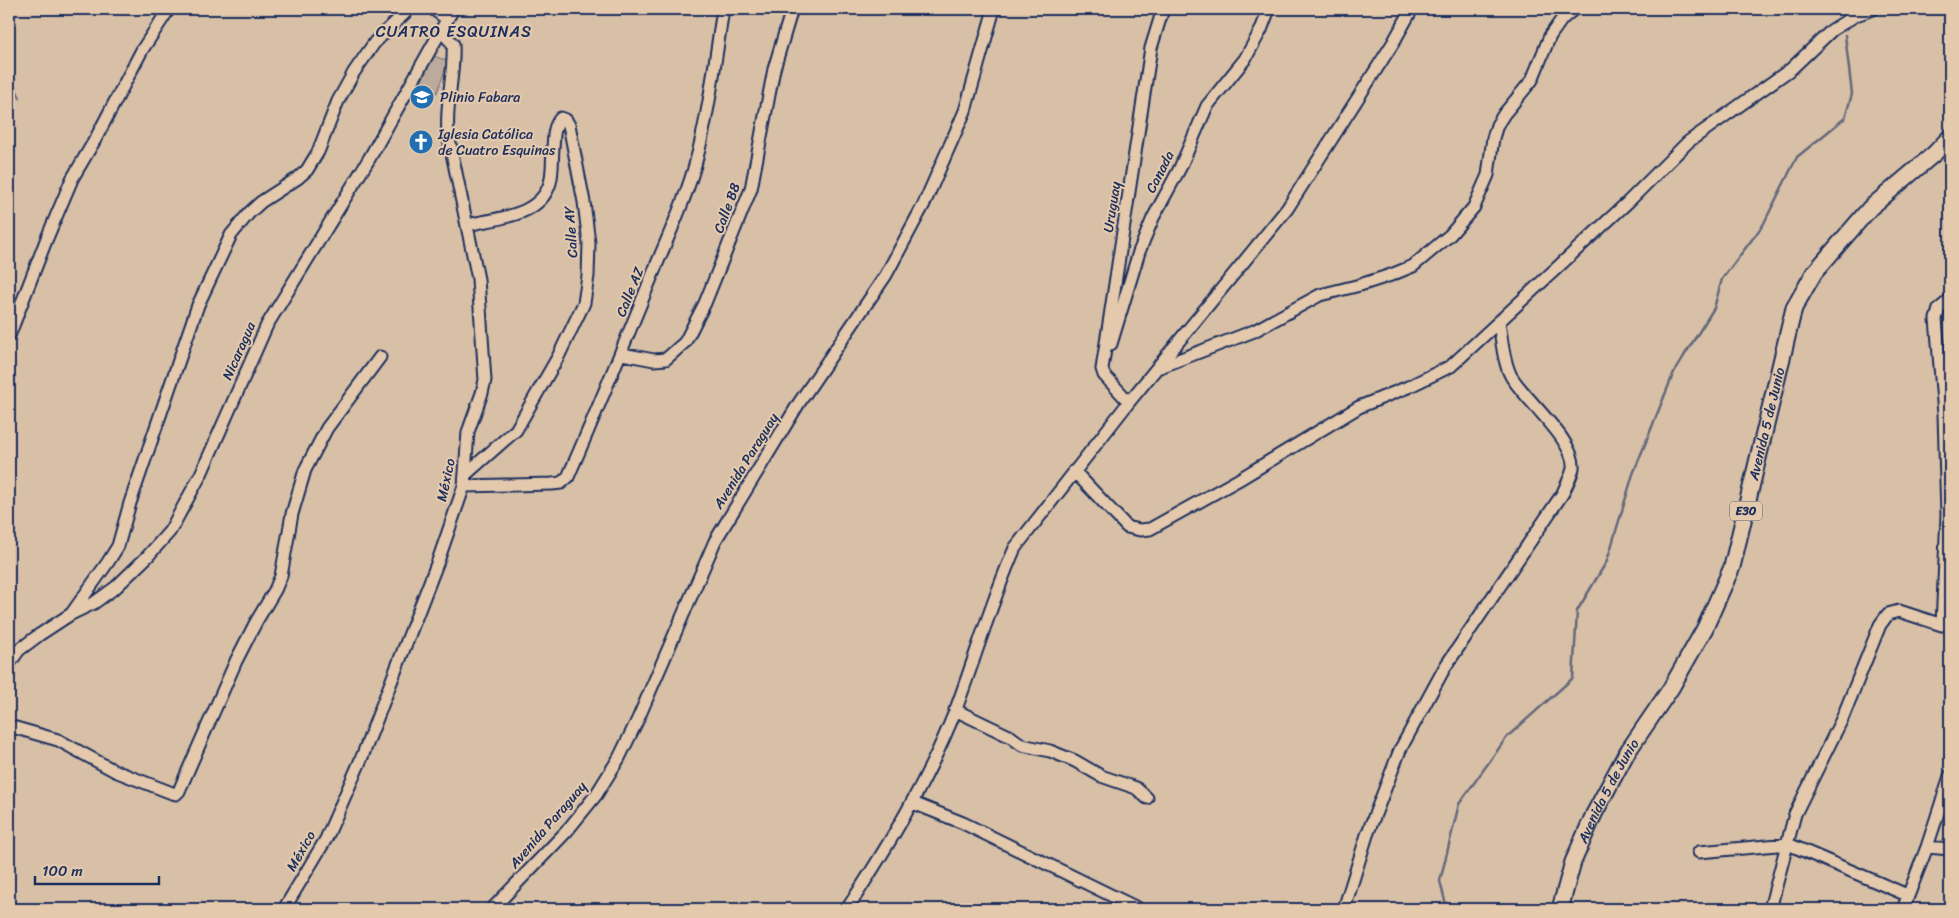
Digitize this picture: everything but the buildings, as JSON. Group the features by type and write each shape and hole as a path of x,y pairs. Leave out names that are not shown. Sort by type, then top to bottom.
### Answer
{"main road":[{"name":"Avenida 5 de Junio","path":"1560,909 1573,862 1594,814 1626,754 1671,688 1705,628 1732,567 1794,308 1814,273 1870,208 1935,153 1950,137"}],"street":[{"path":"9,336 22,299 72,179 96,138 142,50 169,9"},
{"path":"71,614 118,546 130,503 198,305 231,235 255,208 307,170 318,152 338,101 354,72 381,35 409,9"},
{"path":"433,9 447,19"},
{"name":"Nicaragua","path":"9,664 19,650 71,614 94,603 116,587 147,557 170,530 201,474 267,325 369,159 453,9"},
{"name":"Calle AZ","path":"464,486 552,484 561,483 568,477 622,354 668,236 685,198 696,164 705,122 722,9"},
{"name":"Calle B8","path":"622,354 654,360 666,359 685,342 701,310 752,189 774,70 792,9"},
{"name":"Avenida Paraguay","path":"492,909 566,832 596,795 620,758 715,541 800,404 886,275 924,204 965,110 994,9"},
{"name":"Uruguay","path":"1103,363 1151,48 1163,9"},
{"name":"Canada","path":"1103,363 1117,327 1144,236 1152,218 1180,168 1207,106 1245,59 1261,30 1269,9"},
{"path":"847,909 914,803 956,710 1003,575 1015,548 1129,402 1159,368 1287,209 1393,43 1412,9"},
{"path":"1159,368 1254,330 1320,295 1360,285 1412,266 1450,235 1474,207 1488,175 1492,138 1497,126 1504,114 1532,80 1550,36 1562,18 1574,9"},
{"path":"1074,471 1127,527 1140,530 1150,529 1238,480 1359,407 1408,387 1451,366 1628,202 1688,142 1791,69 1832,30 1856,15 1873,9"},
{"name":"México","path":"284,909 326,839 362,757 438,561 464,486 468,432 485,380 478,278 446,118 453,44 441,31"},
{"name":"Calle AY","path":"466,474 516,430 558,357 584,303 588,276 588,243 584,202 569,125 566,120 561,118 555,129 550,182 544,197 522,213 468,225"},
{"path":"1770,909 1796,814 1842,719 1880,625 1888,614 1899,611 1946,627 1947,515 1944,414 1936,318 1938,310 1950,300"},
{"path":"1344,909 1367,835 1400,750 1445,667 1563,493 1573,468 1571,452 1562,438 1529,400 1511,375 1499,323"},
{"path":"9,726 58,740 115,771 176,794 179,791 236,661 281,576 292,514 304,470 327,428 380,357"},
{"path":"1103,363 1104,375 1129,402"},
{"path":"956,710 1011,737 1022,745 1050,751 1074,760 1101,776 1136,788 1147,798"},
{"path":"1903,909 1927,847 1950,776"},
{"path":"914,803 963,823 1139,909"},
{"path":"1699,852 1788,844 1908,895"},
{"path":"1927,847 1950,848"}],"shaded area":[{"path":"431,55 448,61 437,93 420,87"}],"waterway":[{"path":"1447,909 1440,881 1459,804 1507,737 1573,678 1577,611 1607,561 1633,474 1674,372 1714,308 1722,279 1763,225 1797,157 1845,118 1852,94 1845,35"},
{"path":"9,60 12,81 20,98"}],"place":[{"name":"Plinio Fabara","path":"422,97"},
{"name":"Iglesia Católica de Cuatro Esquinas","path":"421,142"}],"district":[{"name":"CUATRO ESQUINAS","path":"454,31"}]}
